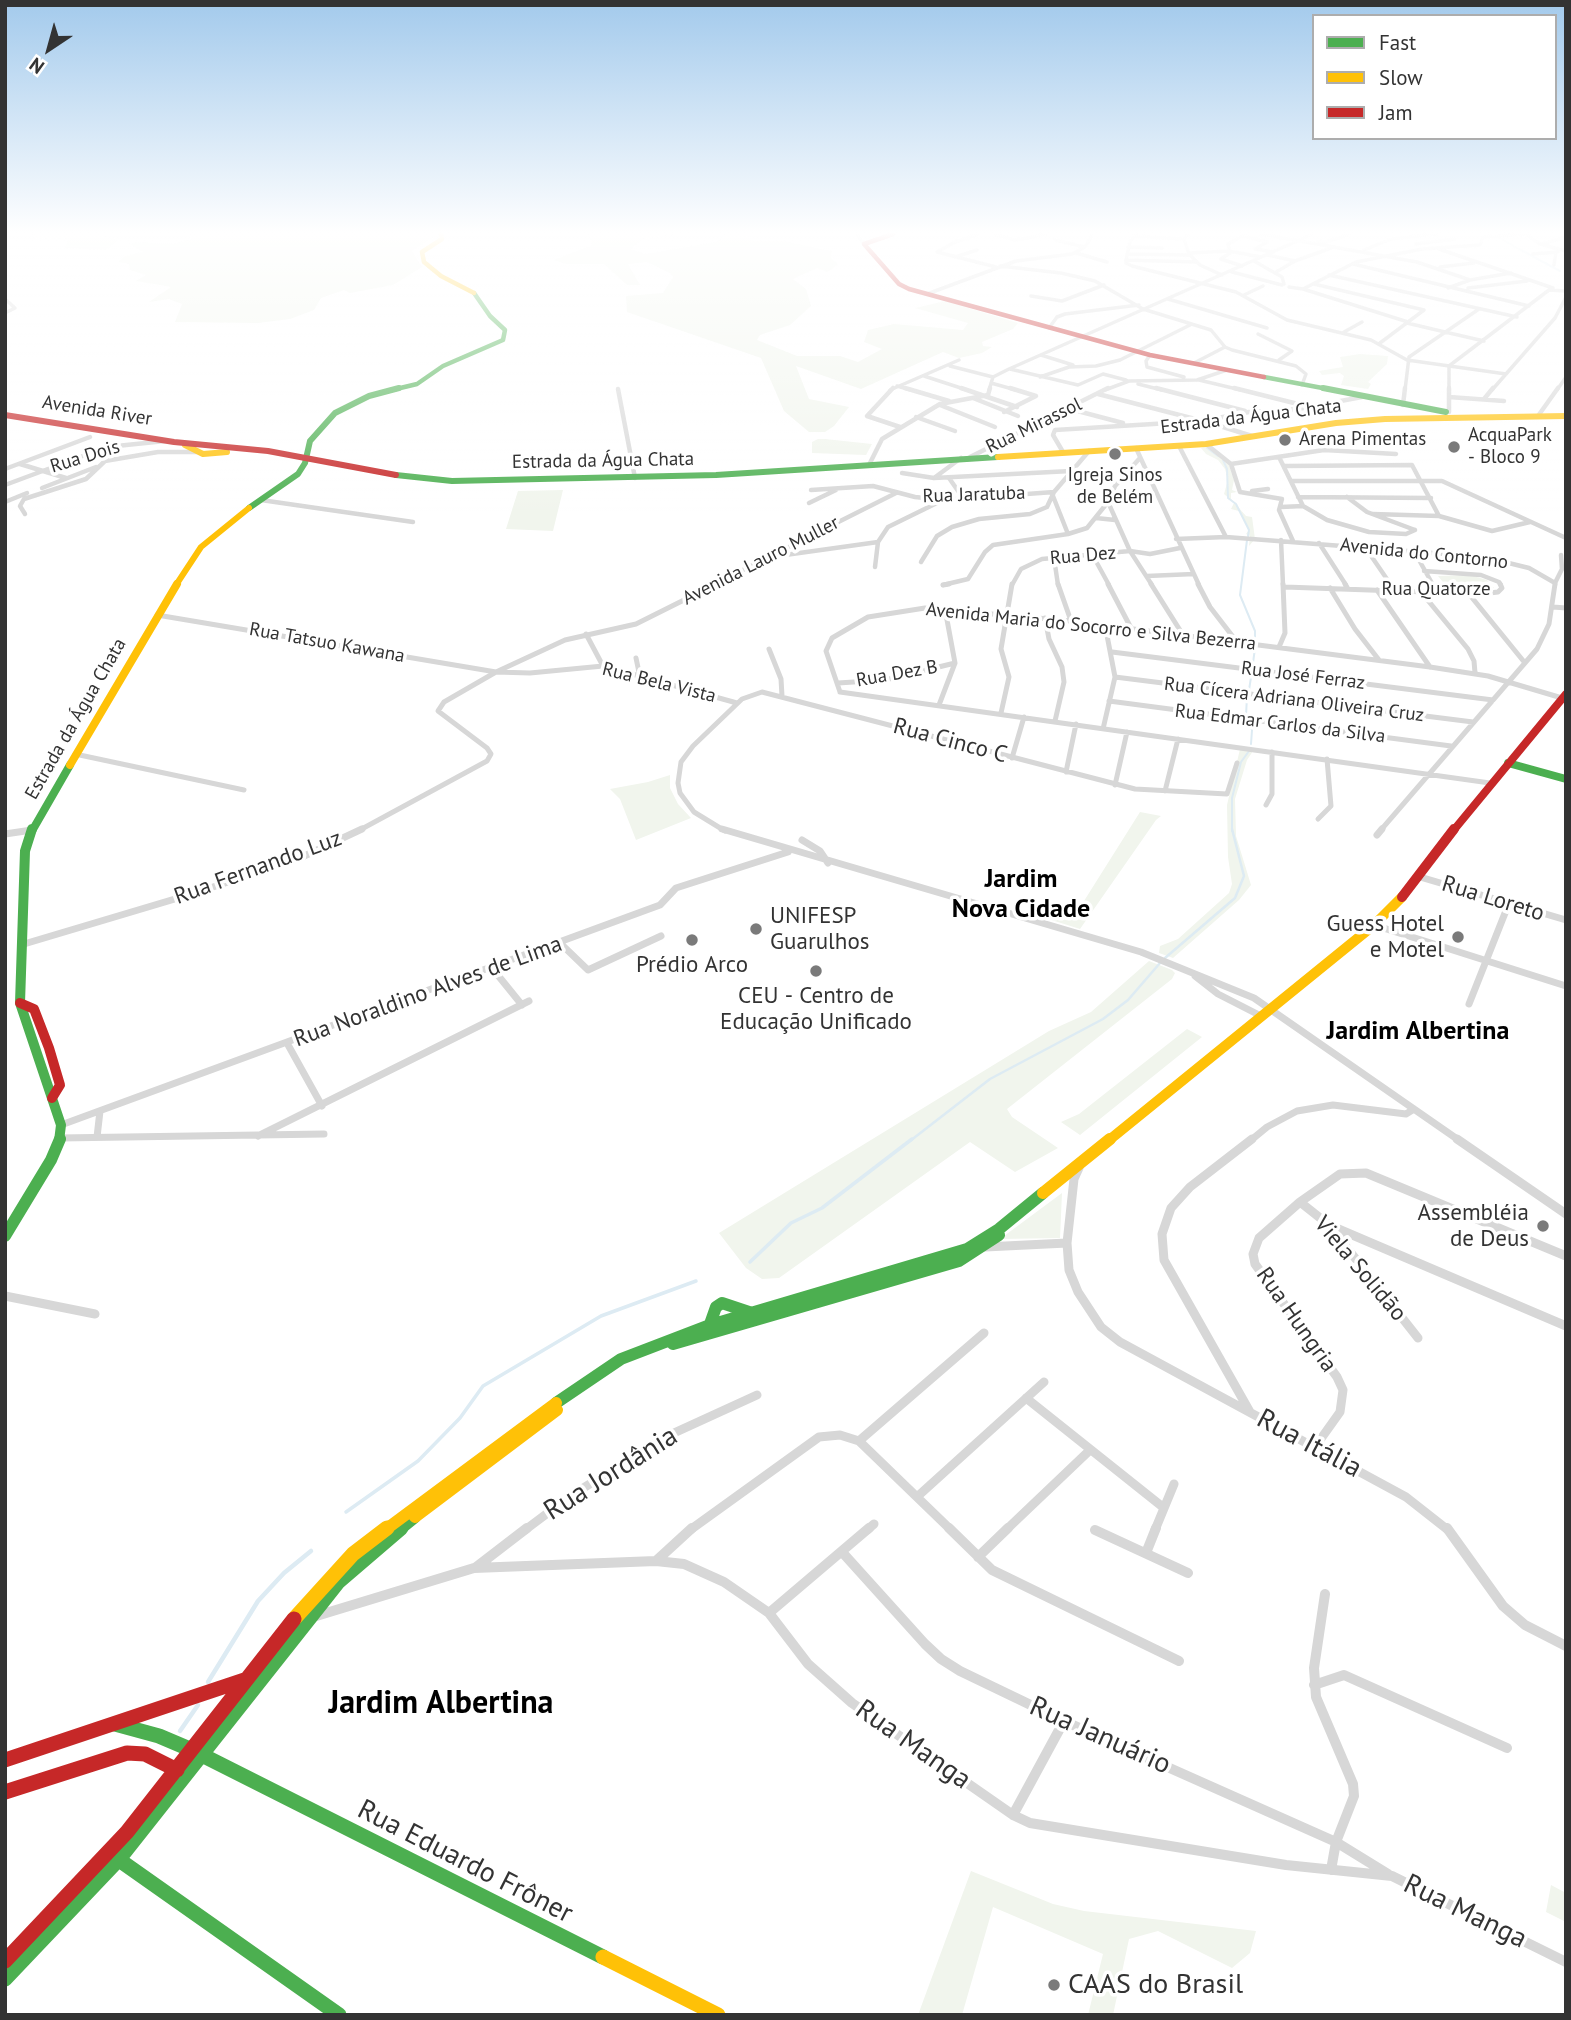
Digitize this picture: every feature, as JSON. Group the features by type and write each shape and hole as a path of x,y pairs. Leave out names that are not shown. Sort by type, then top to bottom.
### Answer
{"street":[{"path":"306,458 310,441 323,424 349,405 424,381 443,366 500,343 505,338 503,328"},
{"path":"1050,328 1150,355 1403,405 1489,416"},
{"path":"949,365 993,377 1102,328"},
{"path":"1009,369 1040,377 1077,366 1101,366 1185,328"},
{"path":"1199,328 1214,332 1225,347 1279,360 1304,371 1306,377 1302,385"},
{"path":"1323,328 1380,343 1408,360 1506,374"},
{"path":"1343,333 1351,328"},
{"path":"1380,343 1400,328"},
{"path":"1431,328 1484,341"},
{"path":"1403,405 1408,360 1451,328"},
{"path":"1449,366 1502,328"},
{"path":"1484,400 1546,328"},
{"path":"1258,334 1292,351 1279,360"},
{"path":"1194,363 1225,347"},
{"path":"1041,355 1077,366"},
{"path":"1150,355 1145,364 1147,367 1310,407"},
{"path":"900,428 867,416 885,394 896,386 959,360"},
{"path":"1449,366 1449,412"},
{"path":"1129,381 1198,380 1227,370"},
{"name":"Rua Mirassol","path":"1040,377 1083,384 1104,374 1129,381"},
{"path":"923,376 988,395 1017,407"},
{"path":"988,395 993,377"},
{"path":"1541,416 1566,377"},
{"path":"1129,381 1249,412"},
{"name":"Rua Mirassol","path":"934,478 966,458 1115,385 1129,381"},
{"path":"991,383 1033,393 1035,397 1004,412"},
{"path":"896,386 950,401"},
{"path":"618,389 635,478"},
{"path":"1098,394 1252,436"},
{"path":"869,465 882,439 916,417 940,404 988,395"},
{"path":"1063,452 1053,435 1055,430 1202,421 1249,412 1310,407 1362,397"},
{"path":"1449,397 1504,401"},
{"path":"973,398 1018,416"},
{"path":"940,404 995,427"},
{"path":"1069,408 1130,425"},
{"name":"Avenida River","path":"5,415 174,442 306,458"},
{"name":"Estrada da Água Chata","path":"5,1236 51,1160 60,1138 61,1125 20,1003 25,851 32,830 157,615 201,547 230,521 261,500 306,458 407,477 452,481 635,478 1206,444 1336,423 1489,416 1566,418"},
{"path":"916,417 955,431"},
{"path":"5,469 90,437"},
{"path":"158,452 174,442"},
{"name":"Avenida River","path":"174,442 197,452 219,453 245,449"},
{"name":"Rua Dois","path":"5,485 116,445 174,442"},
{"path":"1206,444 1231,464 1238,491 1280,498 1280,514 1293,541"},
{"path":"1179,446 1226,537"},
{"path":"1136,448 1180,548 1210,607 1237,642"},
{"path":"1231,464 1328,449 1396,454"},
{"path":"1047,507 1071,471 1089,451"},
{"path":"25,514 20,506 27,495 112,459 158,452 197,452"},
{"path":"1279,457 1303,506 1327,520 1356,530 1395,534 1413,533 1415,530 1373,514 1347,497"},
{"path":"943,585 968,579 985,552 993,545 1068,534 1087,528 1108,502 1115,486 1139,459"},
{"path":"19,464 66,479"},
{"path":"1285,466 1412,465 1439,516"},
{"path":"5,502 86,480 97,467"},
{"path":"1129,469 1145,471"},
{"path":"902,473 949,478 1071,471"},
{"path":"949,478 963,498"},
{"path":"1292,481 1421,480 1454,484 1566,537"},
{"name":"Rua Jaratuba","path":"811,490 873,486 896,493 944,500 1054,494"},
{"path":"809,503 839,488"},
{"path":"1241,492 1268,489"},
{"name":"Avenida Lauro Muller","path":"438,711 444,702 496,672 565,640 626,628 896,493"},
{"path":"1054,494 1068,534"},
{"path":"1298,497 1431,498"},
{"path":"261,500 413,522"},
{"path":"875,567 878,542 896,522 944,500"},
{"path":"1108,502 1130,551 1183,635"},
{"path":"1282,507 1303,506"},
{"path":"921,562 934,539 952,527 979,519 1030,514 1047,507 1060,508"},
{"path":"1373,514 1439,516 1492,531 1531,521"},
{"path":"1096,518 1115,520"},
{"name":"Avenida do Contorno","path":"1176,539 1226,537 1282,540 1502,560 1541,573 1555,583"},
{"path":"1279,647 1285,633 1282,540"},
{"path":"773,556 878,542"},
{"path":"1319,543 1348,589"},
{"path":"1365,547 1394,590"},
{"name":"Rua Dez","path":"1001,713 1009,677 1001,649 1005,614 1013,580 1021,569 1032,562 1054,558 1130,551 1150,554 1180,548"},
{"path":"1414,551 1437,592"},
{"path":"1092,554 1131,628"},
{"path":"1377,835 1537,649 1549,624 1555,583 1562,569 1561,555"},
{"path":"1054,558 1058,586 1071,621"},
{"name":"Rua Quatorze","path":"1285,587 1469,594 1498,592 1502,585 1494,579 1480,575 1424,571"},
{"path":"1147,576 1194,574"},
{"path":"1330,588 1355,629 1379,660"},
{"path":"1377,590 1430,667"},
{"path":"1421,592 1468,649 1474,661 1475,673"},
{"path":"1469,594 1525,663"},
{"path":"1553,607 1566,608"},
{"name":"Avenida Maria do Socorro e Silva Bezerra","path":"841,692 826,651 838,632 856,621 914,608 1071,621 1475,673 1510,682 1562,702"},
{"path":"939,705 955,663 945,609"},
{"name":"Rua Tatsuo Kawana","path":"157,615 496,672"},
{"path":"1045,618 1049,639 1063,674 1055,721"},
{"path":"1103,729 1115,677 1105,625"},
{"path":"586,634 603,666"},
{"path":"769,649 781,679 782,696"},
{"name":"Rua José Ferraz","path":"1112,652 1493,700"},
{"path":"636,658 640,677"},
{"name":"Rua Dez B","path":"838,683 884,680 955,663"},
{"name":"Rua Bela Vista","path":"496,672 530,673 603,666 737,703"},
{"name":"Rua Cícera Adriana Oliveira Cruz","path":"1115,677 1474,722"},
{"name":"Rua Cinco C","path":"737,703 757,692 782,696 1115,785 1227,794 1237,763"},
{"path":"830,708 835,706 841,692 1490,783"},
{"name":"Rua Edmar Carlos da Silva","path":"1109,701 1451,746"},
{"path":"967,1249 999,1228 1374,925 1420,877 1490,783 1562,702"},
{"path":"737,703 687,754 678,772 680,793 694,812 715,828 1156,957 1254,998 1566,1214"},
{"name":"Rua Fernando Luz","path":"24,944 195,893 323,849 487,761 491,754 487,748 438,711"},
{"path":"1012,758 1024,717"},
{"path":"1066,772 1076,724"},
{"path":"1115,785 1127,732"},
{"path":"1165,791 1178,739"},
{"path":"1266,805 1272,794 1272,752"},
{"path":"75,754 244,790"},
{"path":"1318,819 1331,806 1326,759"},
{"path":"1508,763 1566,779"},
{"path":"5,834 32,830"},
{"path":"802,840 820,851 828,863"},
{"name":"Rua Noraldino Alves de Lima","path":"61,1125 560,943 660,905 676,888 788,851"},
{"name":"Rua Loreto","path":"1420,877 1566,920"},
{"path":"1469,1004 1509,903"},
{"path":"1374,925 1566,986"},
{"path":"560,943 588,970 661,936"},
{"path":"258,1136 526,1003 492,968"},
{"path":"1189,971 1218,994 1261,1016"},
{"path":"287,1043 321,1106"},
{"path":"1251,1412 1164,1260 1162,1234 1171,1208 1190,1187 1248,1142 1274,1123 1297,1111 1332,1105 1406,1114 1414,1109"},
{"path":"97,1137 100,1111"},
{"path":"60,1138 324,1134"},
{"path":"5,1979 119,1859 338,1581 433,1502 616,1368 659,1349 960,1261 984,1247 1055,1189 1082,1160"},
{"name":"Rua Itália","path":"1082,1160 1074,1179 1067,1242 1069,1270 1077,1292 1101,1327 1120,1342 1405,1497 1445,1526 1503,1606 1525,1625 1566,1646"},
{"name":"Rua Hungria","path":"1315,1447 1340,1412 1342,1390 1338,1377 1255,1264 1253,1254 1259,1238 1300,1202 1340,1174 1366,1172 1566,1256"},
{"name":"Viela Solidão","path":"1300,1202 1329,1225 1418,1338"},
{"path":"1329,1225 1566,1326"},
{"path":"5,1961 109,1853 289,1625 337,1570 386,1527 584,1382 621,1359 710,1325 967,1249 1067,1242"},
{"path":"5,1296 95,1314"},
{"path":"710,1325 716,1307 722,1303 752,1313"},
{"path":"859,1441 984,1333"},
{"path":"918,1496 1044,1382"},
{"name":"Rua Jordânia","path":"474,1568 569,1497 621,1463 695,1422 757,1395"},
{"path":"1027,1398 1164,1508"},
{"path":"656,1561 700,1521 819,1437 832,1434 859,1441 992,1570 1179,1661"},
{"path":"978,1558 1090,1450"},
{"path":"1146,1553 1174,1484"},
{"path":"769,1613 874,1524"},
{"path":"1095,1531 1188,1573"},
{"name":"Rua Januário","path":"842,1552 940,1659 1064,1721 1336,1842 1392,1876"},
{"name":"Rua Manga","path":"289,1625 474,1568 656,1561 684,1564 724,1582 769,1613 808,1664 852,1703 1013,1815 1030,1823 1286,1865 1392,1876 1566,1962"},
{"path":"1325,1594 1314,1685 1324,1718 1353,1784 1354,1796 1336,1842 1331,1870"},
{"path":"1314,1685 1344,1675 1507,1748"},
{"path":"5,1760 246,1679"},
{"path":"1013,1815 1064,1721"},
{"name":"Rua Eduardo Frôner","path":"115,1724 159,1736 203,1755 718,2015"},
{"path":"5,1792 127,1754 145,1755 177,1770"},
{"path":"109,1853 339,2015"}],"shaded area":[{"path":"674,328 780,328 760,335 757,340 797,356 840,356 858,362 882,349 864,342 868,330 876,328 1014,328 982,342 983,346 992,347 982,353 959,358 943,352 861,389 796,366 809,399 849,407 834,426 825,432 809,432 784,411 761,358"},
{"path":"1360,354 1388,356 1387,364 1368,382 1371,384 1368,389 1341,385 1344,376 1340,373 1322,375 1319,371 1343,367 1340,357"},
{"path":"818,439 872,444 866,455 812,453 812,442"},
{"path":"1207,446 1228,462 1234,480 1232,490 1237,492 1231,493 1231,499 1246,516 1252,517 1255,539 1249,546 1250,536 1246,534 1249,530 1239,511 1231,509 1234,503 1224,494 1228,480 1225,469 1218,460 1201,448"},
{"path":"563,490 553,531 506,529 518,491"},
{"path":"1470,575 1487,580 1494,588 1479,592 1451,592 1438,576"},
{"path":"1240,749 1253,751 1247,760 1235,799 1236,836 1251,885 1239,900 1173,958 1159,953 1160,946 1178,939 1229,893 1232,884 1228,857 1227,805"},
{"path":"670,775 670,788 678,804 691,818 636,840 620,799 610,789"},
{"path":"1140,812 1161,816 1080,929 1020,910 1072,920"},
{"path":"1149,961 1172,970 1175,973 1172,979 1007,1109 1012,1117 1058,1148 1015,1172 970,1142 779,1278 762,1279 746,1268 719,1233 1049,1031 1091,1012"},
{"path":"1187,1029 1202,1037 1080,1135 1061,1122 1079,1114"},
{"path":"1062,1193 1060,1238 1000,1239"},
{"path":"971,1871 1053,1904 1084,1911 1256,1931 1250,1953 1232,1968 1158,1931 1129,1939 1113,2015 1088,2015 1103,1954 993,1907 962,2015 918,2015"},
{"path":"1551,1885 1566,1893 1566,1922 1546,1912"}],"waterway":[{"path":"1207,448 1218,456"},
{"path":"1223,460 1227,469 1228,498 1236,504 1249,530 1248,536"},
{"path":"1247,540 1240,595 1255,631 1255,639"},
{"path":"1253,663 1255,648"},
{"path":"1249,690 1252,671"},
{"path":"1246,716 1247,696"},
{"path":"1248,722 1252,730 1251,744"},
{"path":"1232,829 1232,798 1241,762 1249,751"},
{"path":"1165,958 1235,898 1244,876 1232,829"},
{"path":"910,1141 990,1079 1103,1019 1128,1000 1160,963"},
{"path":"750,1262 791,1223 822,1208 912,1139"},
{"path":"346,1512 418,1461 460,1418 483,1386 601,1316 696,1281"},
{"path":"208,1682 258,1601 284,1573 311,1551"},
{"path":"180,1731 198,1705"}],"traffic: fast":[{"path":"249,508 298,474 305,463 310,441 335,413 369,396 417,384 443,366 503,340 503,328"},
{"path":"1264,377 1446,412"},
{"path":"396,475 452,481 716,475 998,457"},
{"path":"1508,763 1566,779"},
{"path":"5,1236 51,1160 60,1138 61,1125 20,1003 25,851 32,830 70,765"},
{"path":"556,1403 621,1359 707,1326 967,1249 999,1229 1043,1193"},
{"path":"673,1344 959,1261 999,1235"},
{"path":"710,1324 716,1307 722,1303 752,1313"},
{"path":"5,1979 119,1859 338,1582 415,1517"},
{"path":"115,1724 159,1736 192,1750 603,1957"},
{"path":"115,1857 339,2015"}],"traffic: slow":[{"path":"998,457 1206,444 1336,423 1385,419 1566,416"},
{"path":"185,445 203,454 227,452"},
{"path":"70,765 157,615 201,547 249,508"},
{"path":"1043,1193 1374,925 1402,897"},
{"path":"294,1619 353,1554 556,1403"},
{"path":"415,1517 557,1410"},
{"path":"603,1957 718,2015"}],"traffic: jam":[{"path":"1052,328 1150,355 1264,377"},
{"path":"5,415 174,442 268,451 396,475"},
{"path":"1402,897 1484,791 1566,694"},
{"path":"20,1003 34,1009 49,1048 60,1085 52,1098"},
{"path":"5,1961 127,1832 294,1619"},
{"path":"5,1760 244,1680"},
{"path":"5,1792 127,1753 145,1754 177,1770"}],"place":[{"name":"Arena Pimentas","path":"1285,440"},
{"name":"AcquaPark - Bloco 9","path":"1454,447"},
{"name":"Igreja Sinos de Belém","path":"1115,454"},
{"name":"UNIFESP Guarulhos","path":"756,929"},
{"name":"Guess Hotel e Motel","path":"1458,937"},
{"name":"Prédio Arco","path":"692,940"},
{"name":"CEU - Centro de Educação Unificado","path":"816,971"},
{"name":"Assembléia de Deus","path":"1543,1226"},
{"name":"CAAS do Brasil","path":"1054,1985"}],"district":[{"name":"Jardim Nova Cidade","path":"1021,895"},
{"name":"Jardim Albertina","path":"1418,1032"},
{"name":"Jardim Albertina","path":"441,1704"}]}
